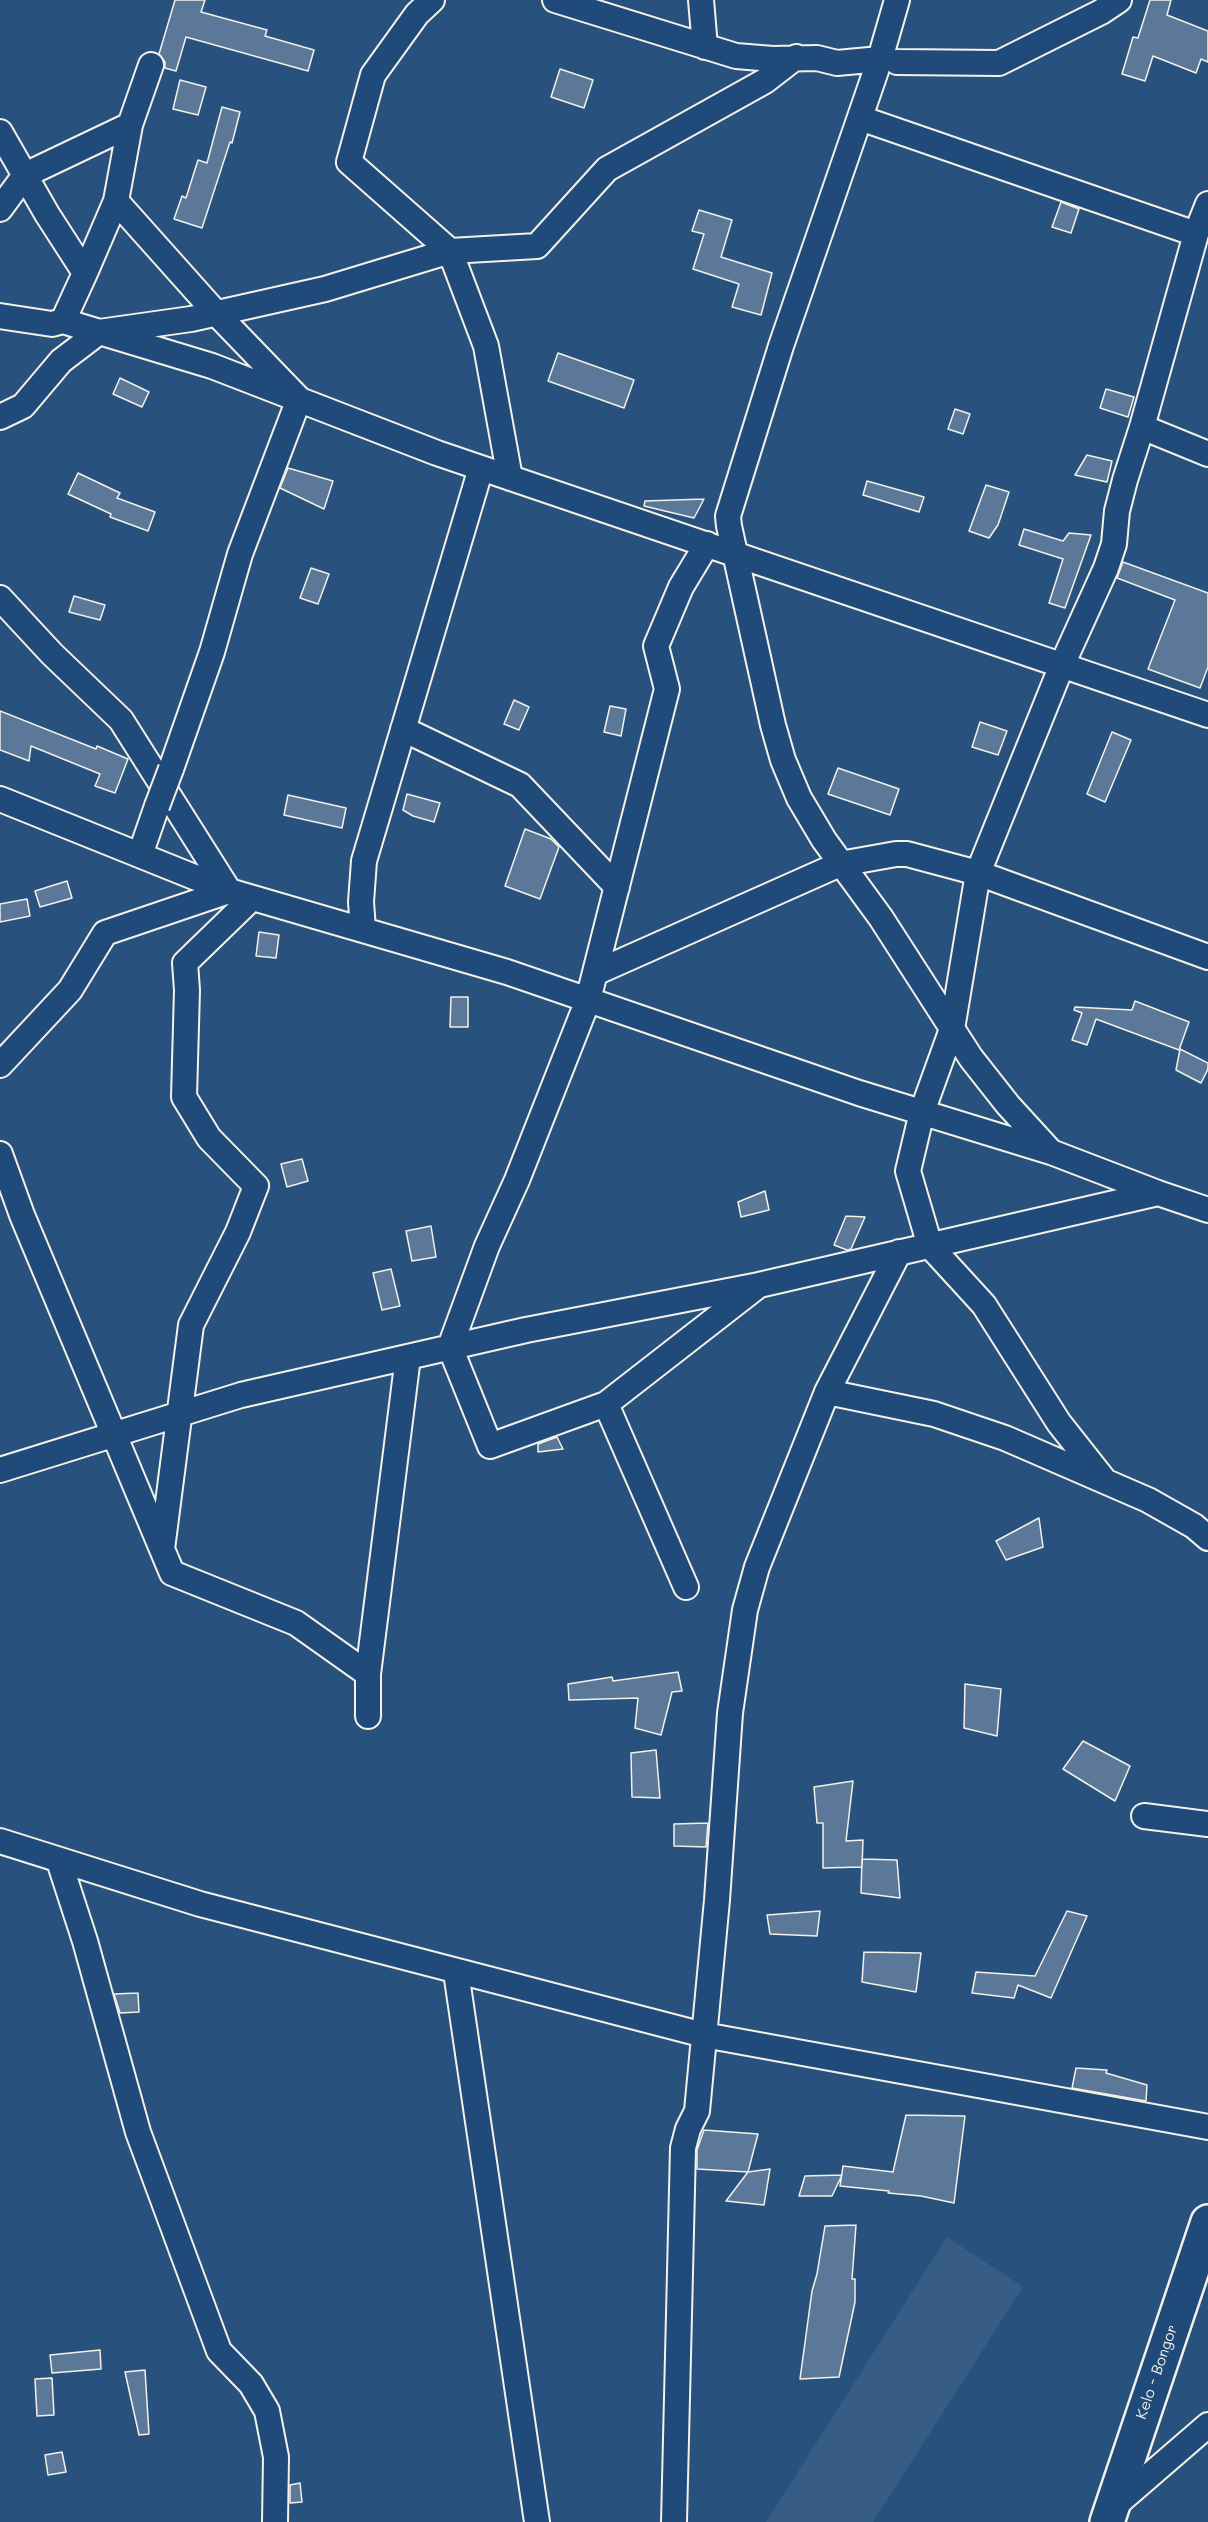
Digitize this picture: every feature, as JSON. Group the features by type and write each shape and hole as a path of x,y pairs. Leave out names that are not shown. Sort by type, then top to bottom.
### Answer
{"highway":[{"name":"Kelo - Bongor","path":"1109,2515 1208,2222"}],"street":[{"path":"432,0 417,15 373,75 349,162 450,251 486,346 510,478"},
{"path":"555,0 736,56 817,58 837,63 874,61 999,63 1101,12 1119,0"},
{"path":"701,0 705,47"},
{"path":"897,0 874,61 860,118 781,346 728,516 773,725 783,760 799,798 840,864 881,918 952,1029 1001,1095 1051,1152"},
{"path":"0,417 23,406 61,361 99,332 191,319 325,289 450,251 537,246 607,169 765,81 796,57"},
{"path":"63,321 116,201 130,125 151,65"},
{"path":"860,118 1203,221 1117,511 1114,544 1106,568 1084,622 1062,665 978,873 952,1029 922,1112 908,1171 930,1245 984,1305 1059,1423 1104,1480"},
{"path":"0,209 25,175 130,125"},
{"path":"0,132 86,273"},
{"path":"116,201 216,313 298,399"},
{"path":"0,316 52,324 63,321 212,366 481,468 1208,715"},
{"path":"140,855 212,652 240,554 298,399"},
{"path":"1142,427 1208,454"},
{"path":"363,929 361,902 364,861 481,468"},
{"path":"707,544 681,587 656,646 667,688 588,1000 517,1180 487,1246 450,1347 490,1446 606,1404 759,1285"},
{"path":"0,598 52,654 121,720 229,891"},
{"path":"403,729 520,785 617,887"},
{"path":"0,799 229,891 507,972 860,1093 1051,1152 1208,1210"},
{"path":"595,973 840,864 896,854 907,854 978,873 1208,957"},
{"path":"0,1065 70,990 105,933 229,891"},
{"path":"162,1549 191,1325 238,1232 256,1186 209,1138 184,1097 187,990 185,963 252,898"},
{"path":"0,1154 22,1215 81,1360 115,1434 172,1573 296,1623 368,1674"},
{"path":"0,1470 241,1395 526,1330 759,1285 1158,1193"},
{"path":"674,2522 683,2148 688,2129 697,2110 717,1900 730,1713 745,1610 757,1567 827,1392 899,1252"},
{"path":"368,1716 368,1674 408,1357"},
{"path":"827,1392 934,1414 1005,1438 1148,1500 1194,1526 1208,1538"},
{"path":"606,1404 686,1587"},
{"path":"1144,1816 1208,1824"},
{"path":"0,1842 200,1904 704,2035 1208,2127"},
{"path":"59,1861 85,1941 138,2132 219,2351 251,2384 267,2410 276,2457 275,2522"},
{"path":"456,1972 537,2522"},
{"path":"1109,2515 1208,2425"}],"shaded area":[{"path":"947,2237 1023,2287 873,2522 766,2522"}],"building":[{"path":"175,0 205,0 201,12 267,30 265,36 314,50 308,71 186,37 176,71 165,68 165,62 159,54"},
{"path":"1150,0 1171,0 1167,15 1208,31 1208,62 1201,59 1196,73 1153,56 1145,81 1122,74 1133,37 1138,38"},
{"path":"560,69 593,80 584,108 551,97"},
{"path":"180,80 206,87 198,115 173,109"},
{"path":"222,107 240,112 232,143 230,142 202,228 174,219 182,196 186,198 198,160 207,163"},
{"path":"1061,202 1079,209 1071,233 1052,227"},
{"path":"699,210 732,220 721,257 772,273 761,315 732,307 739,284 693,269 704,234 692,231"},
{"path":"558,353 634,380 624,408 548,381"},
{"path":"120,378 149,392 142,407 113,394"},
{"path":"1106,389 1134,397 1128,417 1100,408"},
{"path":"955,409 970,414 963,434 948,429"},
{"path":"1087,455 1112,461 1107,482 1075,475"},
{"path":"288,468 333,481 324,509 280,488"},
{"path":"78,473 120,493 117,498 155,512 148,531 110,517 111,514 68,494"},
{"path":"867,481 924,497 919,512 863,495"},
{"path":"986,485 1009,492 998,525 989,538 969,531"},
{"path":"704,499 694,518 644,506 645,501"},
{"path":"1024,529 1063,541 1069,533 1091,535 1065,608 1049,603 1063,559 1019,545"},
{"path":"1123,562 1208,593 1208,667 1200,688 1148,669 1175,600 1117,578"},
{"path":"311,568 329,574 318,604 300,598"},
{"path":"74,596 105,605 100,620 69,612"},
{"path":"514,700 529,707 519,730 504,724"},
{"path":"610,706 626,709 621,736 604,732"},
{"path":"0,711 96,749 97,746 128,759 115,793 95,786 100,774 31,746 29,761 0,750"},
{"path":"980,722 1007,731 998,755 972,747"},
{"path":"1112,732 1131,740 1105,802 1087,794"},
{"path":"838,768 899,789 890,815 828,794"},
{"path":"407,794 440,803 434,822 413,816 403,810"},
{"path":"288,795 346,808 342,828 284,815"},
{"path":"525,829 551,839 559,847 540,899 505,886"},
{"path":"67,881 72,898 40,907 35,891"},
{"path":"27,899 30,916 0,922 0,904"},
{"path":"259,932 279,935 276,958 256,956"},
{"path":"451,997 468,997 468,1027 450,1027"},
{"path":"1135,1001 1189,1022 1179,1050 1096,1019 1087,1045 1072,1040 1082,1013 1074,1010 1075,1007 1132,1010"},
{"path":"1180,1049 1208,1063 1208,1069 1201,1083 1176,1070"},
{"path":"302,1159 308,1181 287,1187 281,1164"},
{"path":"765,1191 769,1210 741,1217 738,1202"},
{"path":"846,1216 865,1217 851,1249 847,1250 834,1245"},
{"path":"431,1226 436,1257 412,1261 406,1231"},
{"path":"391,1269 400,1306 382,1310 373,1273"},
{"path":"557,1437 563,1449 538,1452 538,1444"},
{"path":"1039,1518 1043,1547 1006,1560 996,1541"},
{"path":"678,1672 682,1691 672,1692 661,1735 635,1728 638,1698 569,1700 568,1684 612,1677 613,1681"},
{"path":"965,1684 1001,1689 997,1736 964,1728"},
{"path":"1083,1741 1130,1766 1115,1801 1063,1769"},
{"path":"656,1750 660,1798 632,1797 631,1753"},
{"path":"853,1781 846,1841 863,1840 862,1867 823,1868 823,1823 817,1823 814,1787"},
{"path":"708,1823 706,1847 674,1846 674,1824"},
{"path":"862,1859 897,1860 900,1898 861,1893"},
{"path":"820,1911 817,1936 770,1934 767,1915"},
{"path":"1067,1911 1087,1916 1051,1998 1018,1985 1014,1998 972,1993 976,1972 1035,1976"},
{"path":"864,1952 921,1953 916,1992 862,1982"},
{"path":"138,1993 139,2012 120,2013 114,1994"},
{"path":"1076,2068 1107,2070 1106,2073 1147,2085 1146,2101 1072,2088"},
{"path":"906,2115 965,2116 954,2203 921,2196 888,2193 889,2191 840,2186 843,2166 893,2172"},
{"path":"704,2130 758,2134 748,2172 697,2169 697,2150"},
{"path":"770,2169 764,2205 726,2201 748,2172"},
{"path":"842,2175 832,2196 799,2196 805,2176"},
{"path":"856,2225 852,2279 855,2279 855,2302 839,2377 800,2379 812,2291 825,2226"},
{"path":"100,2350 101,2369 52,2373 50,2355"},
{"path":"145,2370 149,2434 139,2435 125,2372"},
{"path":"52,2378 54,2415 37,2416 35,2379"},
{"path":"62,2452 66,2472 48,2475 45,2455"},
{"path":"300,2483 302,2502 290,2503 290,2485"}]}
